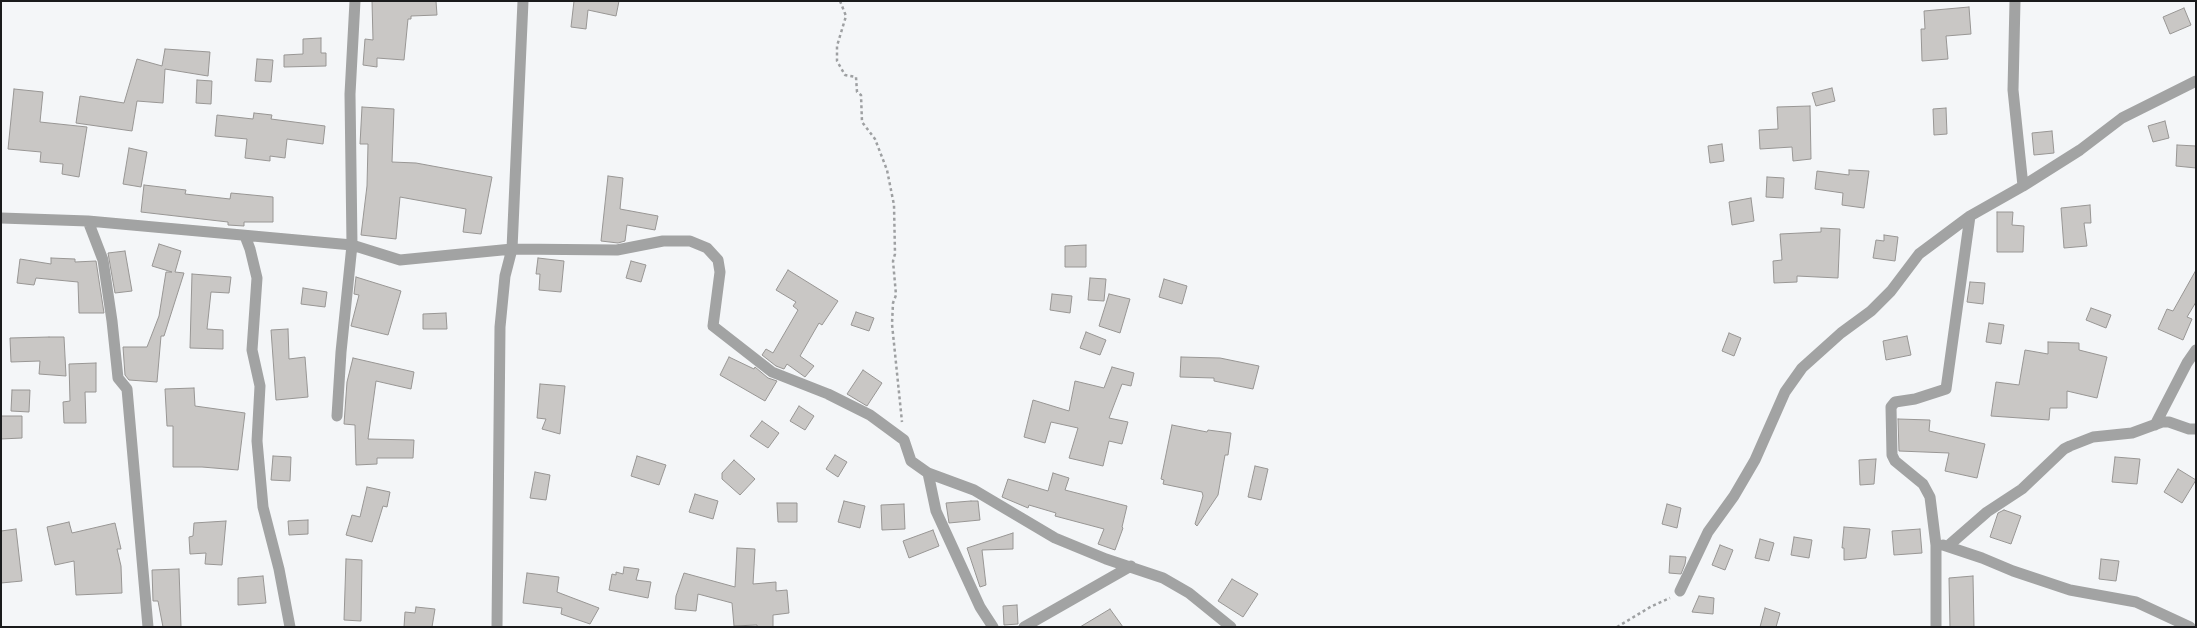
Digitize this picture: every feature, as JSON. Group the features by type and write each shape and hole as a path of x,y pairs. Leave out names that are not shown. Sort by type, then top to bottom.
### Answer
{"street":[{"path":"338,416 341,352 352,245 350,94 355,1"},
{"path":"497,627 500,327 505,276 512,249 523,1"},
{"path":"2015,1 2013,90 2024,186"},
{"path":"1680,591 1708,532 1734,496 1755,460 1785,392 1802,368 1841,333 1871,311 1891,291 1919,254 1970,216 2024,186 2080,150 2122,118 2196,81"},
{"path":"1936,627 1936,545 1930,497 1923,484 1895,461 1892,455 1891,407 1895,402 1914,399 1946,389 1970,216"},
{"path":"1,218 88,221 352,245 400,260 458,256 512,249 617,250 663,241 690,242 707,248 718,260 720,272 713,326 772,372 828,394 870,415 904,440 911,461 928,473 974,490 1054,538 1106,559 1131,566 1163,578 1189,593 1232,627"},
{"path":"88,221 103,260 118,378 126,389 148,627"},
{"path":"245,236 250,248 257,278 252,350 260,386 257,441 263,507 279,570 290,627"},
{"path":"2155,425 2187,363 2196,350"},
{"path":"1948,546 1987,512 2022,489 2064,449 2093,437 2132,432 2169,422 2189,429 2196,429"},
{"path":"928,473 936,511 980,607 993,627"},
{"path":"1936,545 1948,546 2070,590 2136,602 2190,627"},
{"path":"1024,627 1131,566"}],"path":[{"path":"840,1 846,16 837,46 837,61 845,75 856,77 857,92 861,95 862,122 875,139 887,170 894,206 895,254 893,261 896,295 893,303 892,324 904,440"},
{"path":"1617,627 1680,591"}],"building":[{"path":"372,1 436,1 437,15 411,16 411,19 408,19 404,60 377,58 377,67 363,65 365,39 373,40"},
{"path":"574,1 619,1 616,16 588,10 586,29 571,27"},
{"path":"1969,7 1971,34 1946,36 1948,59 1922,61 1921,29 1925,29 1924,11"},
{"path":"2184,8 2191,25 2170,34 2163,17"},
{"path":"321,38 321,53 326,53 326,66 284,67 284,55 303,54 303,39"},
{"path":"165,49 210,52 208,76 165,69 163,103 137,101 132,131 76,123 80,96 124,103 137,59 162,66"},
{"path":"257,59 273,60 271,82 255,81"},
{"path":"197,80 212,81 211,104 196,103"},
{"path":"1832,88 1835,101 1816,106 1812,93"},
{"path":"14,89 43,92 40,122 87,127 79,177 62,174 63,164 40,162 41,152 8,149"},
{"path":"1810,106 1811,159 1793,161 1792,147 1760,149 1759,130 1778,129 1777,107"},
{"path":"362,107 394,109 392,162 416,163 492,177 481,234 463,232 466,209 400,197 396,239 361,235 367,186 368,144 360,144"},
{"path":"1946,108 1947,134 1934,135 1933,109"},
{"path":"254,113 272,115 271,119 325,126 323,144 287,139 285,158 270,156 270,161 245,158 247,139 215,136 217,115 253,119"},
{"path":"2165,121 2169,138 2153,142 2148,126"},
{"path":"2052,131 2054,153 2034,155 2032,133"},
{"path":"1722,144 1724,161 1710,163 1708,146"},
{"path":"2177,145 2196,146 2196,168 2176,166"},
{"path":"129,148 147,152 141,187 123,184"},
{"path":"1849,170 1869,171 1864,208 1842,205 1843,193 1815,189 1817,171 1849,175"},
{"path":"608,176 623,178 620,209 658,216 655,230 627,225 625,241 618,243 601,241"},
{"path":"1767,177 1784,178 1783,198 1766,197"},
{"path":"144,185 186,190 185,194 230,199 231,193 273,197 273,222 244,222 244,226 228,225 228,222 141,212"},
{"path":"1751,198 1754,221 1732,225 1729,202"},
{"path":"2090,205 2091,223 2084,223 2087,246 2064,248 2061,208"},
{"path":"1997,212 2013,212 2012,225 2024,226 2023,252 1997,252"},
{"path":"1821,228 1840,229 1838,278 1797,276 1797,282 1774,283 1773,261 1782,260 1780,234 1821,232"},
{"path":"1884,235 1898,237 1895,261 1873,258 1876,240 1884,241"},
{"path":"159,244 181,251 175,272 184,273 164,336 161,336 157,382 129,380 125,375 123,347 147,347 159,316 166,272 172,272 152,266"},
{"path":"1086,245 1086,267 1065,267 1065,246"},
{"path":"125,251 132,291 115,293 108,253"},
{"path":"51,258 75,259 75,262 96,261 104,313 79,313 78,282 36,278 34,285 17,283 20,259 51,264"},
{"path":"538,258 564,261 561,292 539,290 540,274 536,274"},
{"path":"631,261 646,265 641,282 626,278"},
{"path":"788,270 838,301 822,325 819,323 800,356 814,366 805,377 787,364 784,369 776,366 762,355 766,349 773,353 798,310 793,306 796,302 776,290"},
{"path":"2196,270 2196,302 2187,317 2192,319 2183,340 2158,329 2167,309 2173,311"},
{"path":"192,274 231,277 229,293 211,292 207,329 223,330 223,349 190,348"},
{"path":"356,277 401,291 388,335 351,326 359,295 354,294"},
{"path":"1090,278 1106,279 1104,301 1088,300"},
{"path":"1164,279 1187,286 1182,304 1159,297"},
{"path":"1970,282 1985,283 1983,304 1967,302"},
{"path":"303,288 327,292 325,307 301,304"},
{"path":"1052,294 1072,296 1070,313 1050,310"},
{"path":"1109,294 1130,299 1120,333 1099,326"},
{"path":"2091,308 2111,315 2106,328 2086,320"},
{"path":"856,312 874,318 869,331 851,325"},
{"path":"446,313 447,329 423,329 423,314"},
{"path":"1989,323 2004,325 2001,344 1986,342"},
{"path":"288,329 289,359 305,357 308,397 276,400 271,330"},
{"path":"1086,332 1106,340 1100,355 1080,348"},
{"path":"1729,333 1741,338 1734,356 1722,351"},
{"path":"1907,336 1911,355 1886,360 1883,341"},
{"path":"64,337 66,376 39,374 40,361 11,362 10,338"},
{"path":"2048,342 2079,343 2079,350 2107,357 2097,398 2067,391 2067,408 2050,408 2049,420 1991,416 1996,382 2019,385 2025,350 2048,354"},
{"path":"729,357 754,369 755,367 768,378 777,381 765,401 720,375"},
{"path":"1181,357 1220,358 1259,366 1253,389 1214,381 1214,378 1180,377"},
{"path":"353,358 414,372 411,389 376,381 368,439 414,440 413,458 377,458 377,464 356,465 355,425 344,424 347,382"},
{"path":"96,363 96,392 85,392 86,423 64,423 63,402 70,401 69,364"},
{"path":"1112,367 1134,373 1131,386 1122,384 1109,418 1128,422 1122,444 1109,441 1103,466 1069,458 1078,428 1051,422 1045,443 1024,437 1033,400 1069,411 1075,381 1104,388"},
{"path":"863,370 882,383 867,406 847,394"},
{"path":"540,384 565,386 560,434 542,429 546,419 537,418"},
{"path":"194,388 195,406 245,413 238,470 202,467 173,467 173,426 167,426 165,389"},
{"path":"12,390 30,390 29,412 11,411"},
{"path":"799,406 814,416 805,430 790,421"},
{"path":"1,416 22,416 22,438 1,439"},
{"path":"1898,419 1930,420 1929,431 1985,444 1977,478 1945,471 1949,453 1899,451"},
{"path":"762,421 779,433 768,448 750,436"},
{"path":"1172,425 1207,432 1208,430 1231,433 1228,455 1225,455 1218,495 1197,526 1195,524 1203,496 1202,492 1163,484 1164,480 1161,479"},
{"path":"835,455 847,462 838,477 826,469"},
{"path":"273,456 291,457 290,481 271,480"},
{"path":"637,456 666,465 659,485 631,476"},
{"path":"2115,457 2140,459 2137,484 2112,482"},
{"path":"1876,459 1874,484 1860,485 1859,460"},
{"path":"734,460 755,479 740,495 722,479 722,473"},
{"path":"1255,466 1268,469 1261,500 1248,497"},
{"path":"2178,469 2196,480 2182,503 2164,492"},
{"path":"535,472 550,475 546,500 530,498"},
{"path":"1053,473 1069,478 1065,490 1127,506 1123,528 1115,550 1098,544 1104,529 1055,516 1056,513 1029,505 1028,508 1002,497 1008,479 1048,491"},
{"path":"367,487 390,492 387,507 383,506 372,542 346,535 352,515 360,517"},
{"path":"695,494 718,501 713,519 689,512"},
{"path":"844,501 865,506 860,528 838,522"},
{"path":"978,501 980,520 949,523 946,503"},
{"path":"777,503 797,503 797,522 778,522"},
{"path":"904,504 905,529 882,530 881,505"},
{"path":"1667,504 1681,508 1677,528 1662,524"},
{"path":"2004,510 2021,516 2011,544 1990,537 1998,513"},
{"path":"308,520 308,534 289,535 288,521"},
{"path":"226,521 222,565 205,564 206,553 190,554 189,537 193,536 194,523"},
{"path":"69,522 72,533 115,523 121,549 117,549 121,566 122,593 76,595 74,561 55,565 47,527"},
{"path":"1844,527 1870,529 1866,558 1844,560 1844,548 1842,548"},
{"path":"16,529 22,581 1,583 1,531"},
{"path":"1920,529 1922,553 1894,555 1892,531"},
{"path":"933,530 939,546 909,558 903,541"},
{"path":"1013,533 1013,549 982,550 986,585 980,587 967,548"},
{"path":"1794,537 1812,540 1809,558 1791,555"},
{"path":"1760,539 1774,543 1769,561 1755,558"},
{"path":"1720,545 1733,550 1725,570 1712,565"},
{"path":"737,548 755,549 753,584 776,582 776,591 787,590 789,613 773,615 773,627 757,627 757,625 734,626 732,603 698,594 696,611 675,609 676,596 684,573 735,587"},
{"path":"1670,556 1686,557 1681,574 1669,573"},
{"path":"346,559 362,560 361,621 344,620"},
{"path":"2101,559 2119,561 2116,581 2099,579"},
{"path":"624,567 639,569 636,580 651,582 648,598 609,590 612,574 616,575 616,572 623,574"},
{"path":"179,569 181,627 163,627 158,601 153,601 152,570"},
{"path":"527,573 559,577 557,592 599,608 590,624 561,614 562,608 523,603"},
{"path":"263,576 266,603 238,605 238,578"},
{"path":"1973,576 1974,627 1950,627 1949,578"},
{"path":"1232,579 1258,594 1243,617 1218,601"},
{"path":"1699,596 1714,598 1713,614 1692,612"},
{"path":"1017,605 1018,624 1004,625 1003,606"},
{"path":"416,607 435,609 432,627 404,627 405,612 415,613"},
{"path":"1765,608 1780,613 1776,627 1760,627"},
{"path":"1110,609 1123,627 1080,627"}]}
